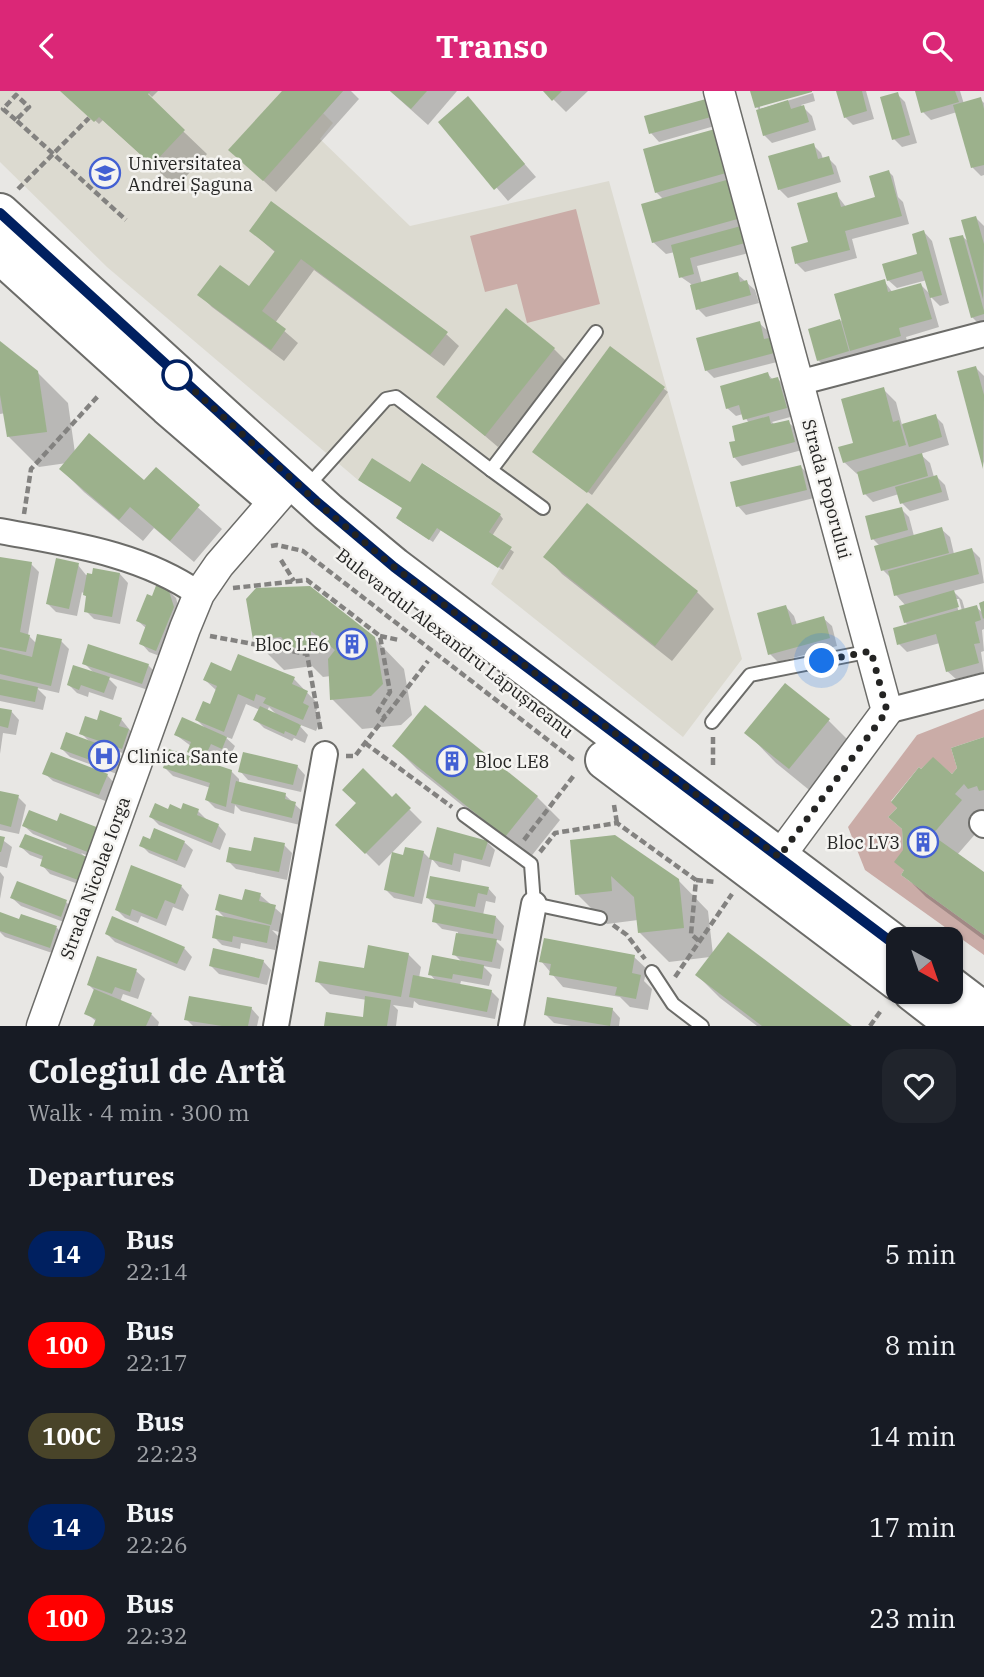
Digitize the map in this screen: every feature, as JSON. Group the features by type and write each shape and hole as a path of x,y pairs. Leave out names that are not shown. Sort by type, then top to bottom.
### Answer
{"main road":[{"name":"Bulevardul Alexandru Lăpușneanu","path":"9,202 291,489 391,598 886,985"},
{"name":"Bulevardul Alexandru Lăpușneanu","path":"0,254 168,406 291,489 886,938"},
{"path":"963,996 984,1012"},
{"name":"Bulevardul Alexandru Lăpușneanu","path":"918,1005 957,1026"}],"street":[{"name":"Strada Poporului","path":"719,91 887,711"},
{"path":"798,383 984,334"},
{"name":"Strada Nicolae Iorga","path":"42,1026 199,594 224,559 291,489"},
{"path":"0,531 75,545 138,561 169,574 199,594"},
{"path":"779,857 887,711 984,686"},
{"path":"276,1026 325,754"},
{"path":"511,1026 534,904"}],"lane":[{"path":"491,470 596,332"},
{"path":"291,489 386,399 396,397 543,508"},
{"path":"712,722 750,675 871,651"},
{"path":"464,815 531,864 534,904 600,918"},
{"path":"652,972 684,1014 702,1026"}],"path":[{"path":"16,120 29,107 16,95 2,110 126,220"},
{"path":"9,202 89,118"},
{"path":"23,520 31,469 99,395"},
{"path":"281,560 294,581"},
{"path":"229,589 307,580 380,636 399,640"},
{"path":"346,610 352,603"},
{"path":"202,634 307,654 325,754 355,757 428,661"},
{"path":"380,636 390,692 378,711 385,717"},
{"path":"712,722 713,767"},
{"path":"365,743 464,815"},
{"path":"514,852 575,774"},
{"path":"614,804 617,823 695,880 715,882"},
{"path":"531,864 555,833 617,823"},
{"path":"695,880 691,934 699,941"},
{"path":"665,992 732,894"},
{"path":"600,918 627,935 652,972"},
{"path":"870,1026 888,1005"}],"shaded area":[{"path":"0,91 343,91 323,113 333,123 320,139 410,226 609,181 742,659 683,737 491,584 512,547 489,532 501,514 423,463 410,482 372,458 358,480 107,267 0,162"},
{"path":"576,209 600,304 527,323 517,284 485,292 470,236"},
{"path":"984,709 984,737 951,748 957,768 952,774 933,758 921,769 919,767 891,801 897,808 888,817 902,829 904,870 901,875 984,935 984,955 963,940 963,927 945,927 865,870 848,827 917,735"}],"building":[{"path":"60,91 151,91 148,94 185,130 152,165 99,117 94,122"},
{"path":"282,91 343,91 263,181 228,150"},
{"path":"390,91 427,91 411,109"},
{"path":"543,91 562,91 552,101"},
{"path":"750,91 812,91 812,92 755,108"},
{"path":"836,91 862,91 867,111 844,118"},
{"path":"915,91 955,91 959,102 921,113"},
{"path":"898,92 910,135 892,140 880,97"},
{"path":"468,96 525,164 494,190 438,122"},
{"path":"981,97 984,109 984,165 971,168 953,105"},
{"path":"706,99 711,117 649,134 644,116"},
{"path":"788,100 791,109 804,105 809,122 763,136 756,110"},
{"path":"715,129 726,173 655,193 643,149"},
{"path":"814,143 818,159 829,156 834,174 778,190 768,156"},
{"path":"889,170 902,216 845,231 850,250 795,264 791,247 808,242 797,203 837,192 841,207 875,197 869,176"},
{"path":"730,179 741,218 652,243 641,204"},
{"path":"271,201 448,332 430,355 301,259 262,311 286,329 271,350 197,295 220,265 249,286 275,251 249,231"},
{"path":"976,216 984,244 983,299 961,220"},
{"path":"741,226 745,243 690,258 694,274 679,278 671,245"},
{"path":"924,230 942,295 930,298 922,271 887,281 882,264 917,254 912,234"},
{"path":"963,235 984,311 984,314 971,318 949,238"},
{"path":"738,272 740,282 747,280 751,295 696,310 690,285"},
{"path":"885,279 888,292 921,283 932,319 899,328 901,336 850,351 834,294"},
{"path":"506,308 555,348 485,436 436,397"},
{"path":"840,319 849,351 817,361 808,329"},
{"path":"760,321 764,339 774,337 778,352 705,371 696,338"},
{"path":"0,341 38,371 47,432 7,437 0,395"},
{"path":"610,346 665,387 587,493 532,452"},
{"path":"976,366 984,395 983,469 957,371"},
{"path":"768,372 770,379 778,377 787,408 743,420 739,405 726,409 720,386"},
{"path":"884,387 893,422 899,420 906,445 843,463 838,447 853,443 841,399"},
{"path":"936,414 942,437 909,447 902,424"},
{"path":"769,416 771,424 789,420 795,442 733,458 729,442 735,441 732,426"},
{"path":"89,433 144,480 156,467 200,505 170,541 130,507 119,520 59,469"},
{"path":"922,453 928,476 863,495 857,472"},
{"path":"372,458 410,482 422,463 501,514 489,532 512,547 498,568 437,528 429,540 396,518 402,508 358,480"},
{"path":"801,465 807,490 736,507 730,482"},
{"path":"937,475 942,492 900,504 895,487"},
{"path":"587,503 698,591 655,646 543,557"},
{"path":"902,507 908,530 871,540 865,516"},
{"path":"942,527 949,553 881,571 874,546"},
{"path":"972,548 979,574 894,596 888,571"},
{"path":"0,557 32,562 20,632 30,635 26,652 0,647"},
{"path":"56,558 79,563 69,609 46,604"},
{"path":"93,568 120,573 112,617 84,612 86,596 83,595 87,573 92,574"},
{"path":"157,583 168,588 174,607 156,651 139,644 146,625 136,621 147,594 152,596"},
{"name":"Bloc LE6","path":"310,586 375,637 383,684 371,696 330,700 328,659 335,650 311,631 311,646 291,648 281,637 253,640 246,599 256,588"},
{"path":"954,590 959,607 904,623 899,606"},
{"path":"984,601 984,618 983,619 979,603"},
{"path":"786,605 792,625 824,616 830,638 768,655 757,613"},
{"path":"977,605 981,620 975,622 980,643 974,644 979,663 946,672 936,634 897,645 893,628"},
{"path":"37,634 62,639 51,686 0,674 0,649 32,657"},
{"path":"88,644 149,664 142,684 82,664"},
{"path":"238,654 295,677 292,684 308,691 303,703 309,706 303,720 263,703 266,698 256,694 254,701 238,694 224,732 195,720 203,701 210,704 217,686 203,680 211,662 231,671"},
{"path":"73,665 110,677 104,693 81,685 79,690 67,685"},
{"path":"0,679 38,687 35,702 0,695"},
{"path":"785,683 830,719 789,769 744,733"},
{"name":"Bloc LE8","path":"425,705 538,796 505,837 392,746"},
{"path":"260,706 301,725 296,736 285,731 284,734 253,720"},
{"path":"0,708 12,710 8,728 0,726"},
{"path":"100,710 122,718 119,726 129,729 122,749 79,734 85,716 97,720"},
{"path":"182,717 227,737 222,749 211,744 204,759 187,752 191,742 174,735"},
{"path":"66,732 115,750 109,767 60,749"},
{"name":"Bloc LV3","path":"984,737 984,790 979,791 977,786 968,789 964,784 955,794 962,800 932,835 984,872 984,935 901,875 904,870 894,862 903,850 902,829 888,817 897,808 891,802 919,767 921,769 933,757 952,774 957,768 951,748"},
{"path":"169,749 232,770 226,807 205,800 210,783 163,768"},
{"path":"51,752 108,774 99,795 42,774"},
{"path":"243,752 298,765 293,785 238,772"},
{"path":"363,768 392,797 396,793 411,808 365,854 335,825 356,803 342,790"},
{"path":"236,781 286,793 285,799 296,802 292,818 231,803"},
{"path":"0,791 19,795 11,827 0,824"},
{"path":"155,803 168,809 170,804 181,809 183,803 199,809 197,815 219,824 212,843 149,817"},
{"path":"29,810 57,821 60,813 99,828 90,853 22,826"},
{"path":"437,827 488,841 482,860 454,853 452,865 429,859"},
{"path":"154,828 185,841 177,861 139,846 143,836 150,839"},
{"path":"25,834 87,857 78,880 40,866 43,856 19,847"},
{"path":"615,835 679,879 684,928 638,933 634,897 611,876 612,891 575,895 570,840"},
{"path":"0,836 5,837 1,852 0,852"},
{"path":"254,837 285,843 279,872 226,862 229,847 251,851"},
{"path":"405,847 424,851 414,897 384,890 392,852 403,855"},
{"path":"131,865 182,885 175,904 165,900 157,919 132,909 130,916 115,910"},
{"path":"430,876 489,887 487,895 478,893 475,907 426,898"},
{"path":"17,881 67,900 61,917 10,898"},
{"path":"245,889 261,893 259,901 276,905 271,925 215,910 219,894 242,900"},
{"path":"435,904 496,916 493,934 432,922"},
{"path":"0,912 19,919 21,914 57,926 50,948 0,931"},
{"path":"216,915 270,926 267,943 233,936 232,942 212,938"},
{"path":"112,916 185,947 177,964 105,934"},
{"path":"728,932 852,1026 762,1026 695,975"},
{"path":"456,933 497,939 492,962 452,955"},
{"path":"544,938 635,955 632,973 641,975 636,999 615,995 617,987 549,975 551,964 539,962"},
{"path":"368,945 409,953 401,997 315,982 319,961 364,968"},
{"path":"213,948 264,960 259,978 209,966"},
{"path":"432,955 484,965 482,979 453,974 452,979 428,975"},
{"path":"97,956 137,969 130,992 115,987 112,994 87,985"},
{"path":"413,975 492,990 487,1012 409,997"},
{"path":"94,989 152,1013 146,1026 93,1026 96,1019 84,1014"},
{"path":"189,996 252,1007 248,1026 222,1026 184,1020"},
{"path":"365,996 391,1000 387,1026 324,1026 326,1012 363,1017"},
{"path":"547,997 613,1008 610,1026 544,1015"}],"bus line":[{"name":"14","path":"0,213 316,501 394,567 886,938"}],"place":[{"name":"Universitatea Andrei Șaguna","path":"105,173"},
{"name":"Bloc LE6","path":"352,644"},
{"name":"Clinica Sante","path":"104,756"},
{"name":"Bloc LE8","path":"452,761"},
{"name":"Bloc LV3","path":"923,842"}],"route":[{"path":"177,375 328,512 394,567 779,857 887,711 871,651 822,661"}]}
